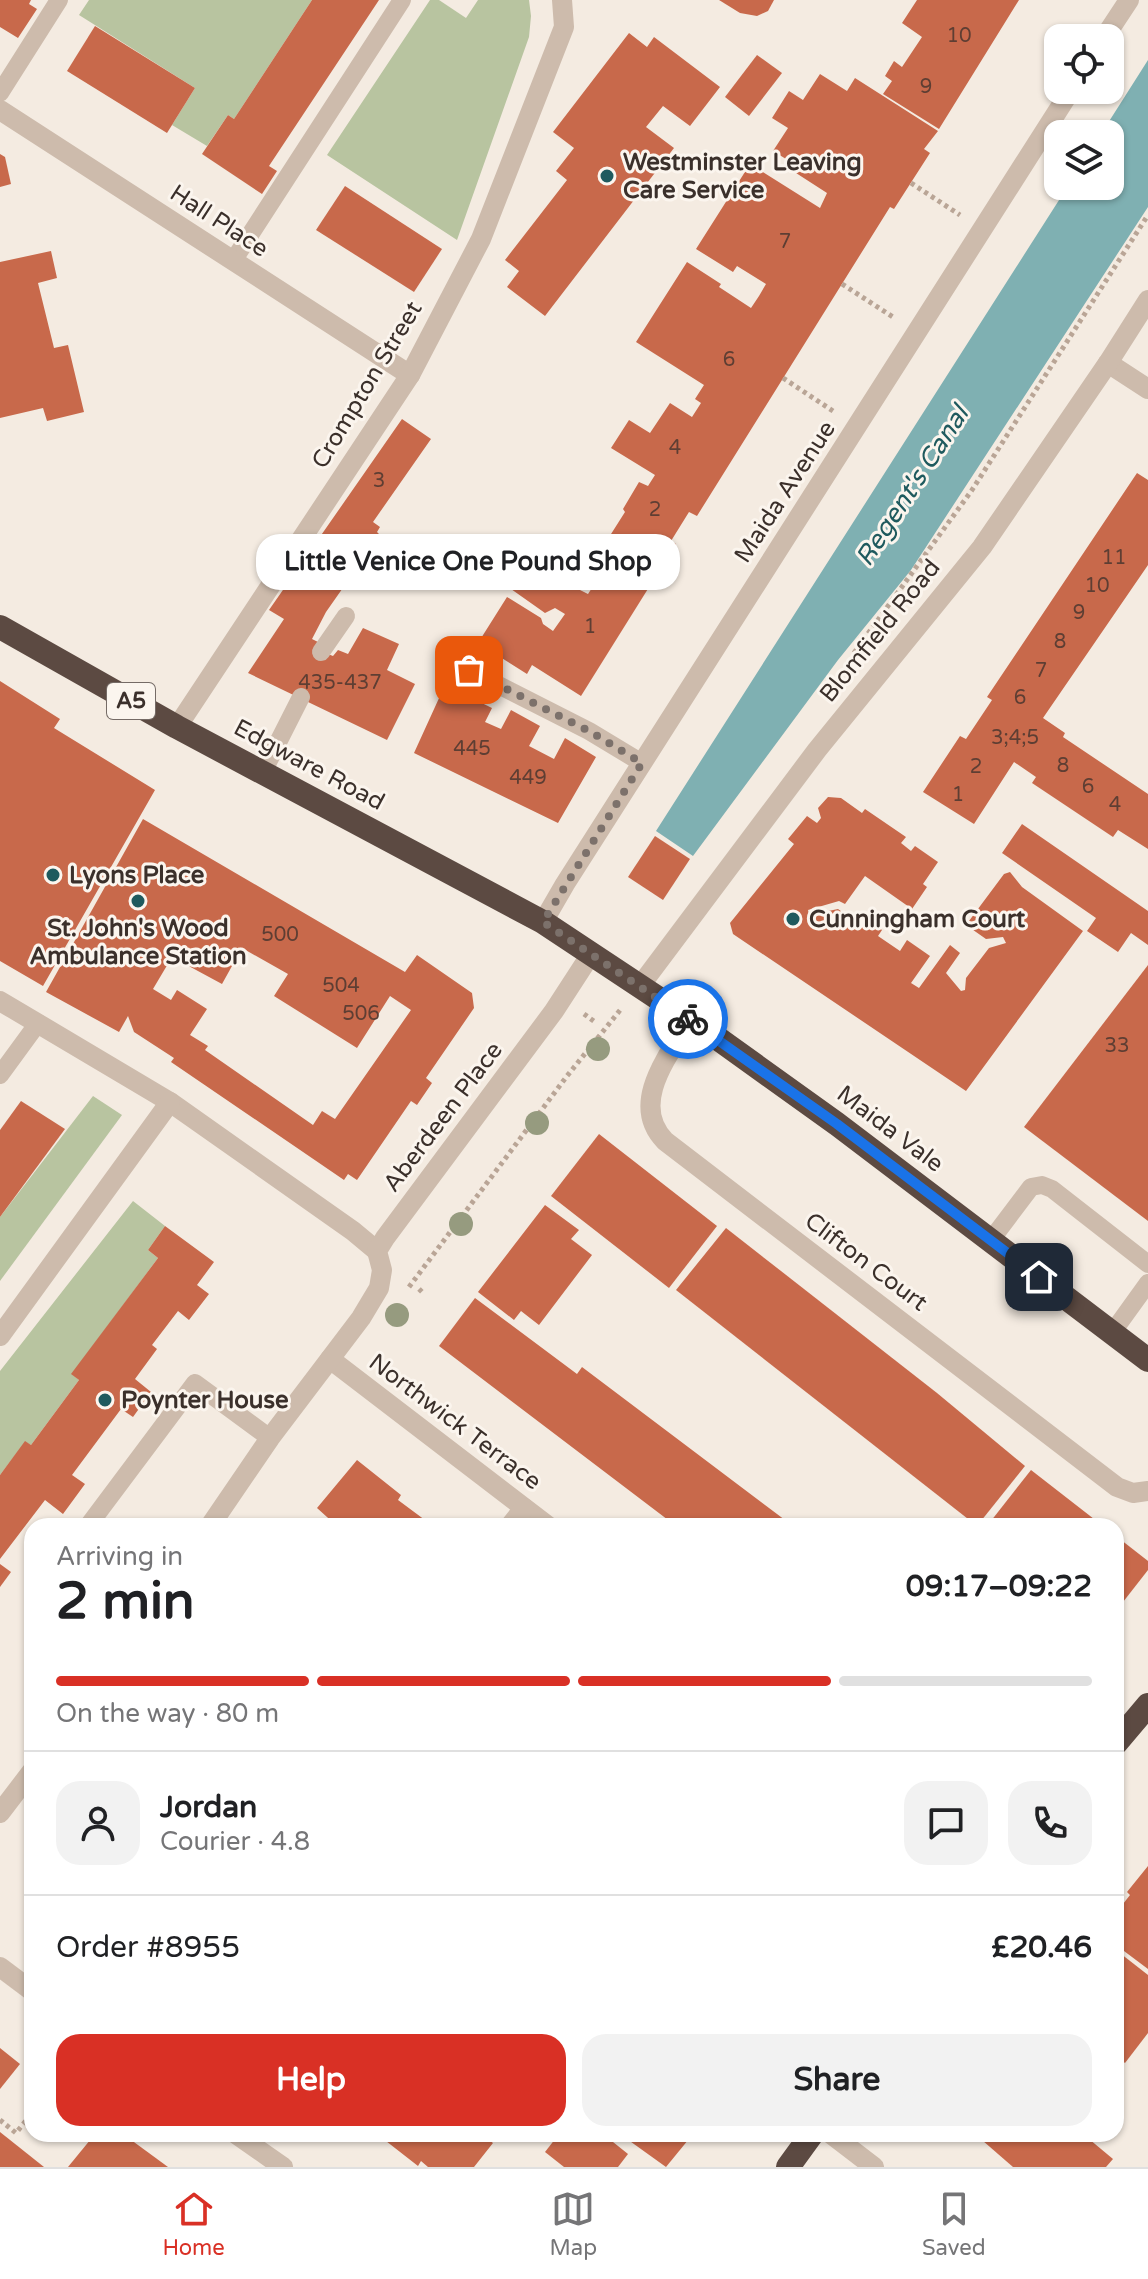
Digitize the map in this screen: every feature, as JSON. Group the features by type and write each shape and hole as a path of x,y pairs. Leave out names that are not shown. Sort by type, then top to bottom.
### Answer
{"highway":[{"name":"Edgware Road","path":"0,627 177,727 543,922 591,954"},
{"name":"Maida Vale","path":"591,954 837,1124 1148,1360"},
{"path":"1124,1734 1148,1705"},
{"path":"798,2163 808,2142"}],"street":[{"name":"Crompton Street","path":"177,727 410,375 481,239 564,27 562,0"},
{"path":"1113,24 1129,0"},
{"name":"Maida Avenue","path":"543,922 1062,104"},
{"name":"Hall Place","path":"0,110 410,375"},
{"name":"Blomfield Road","path":"640,986 817,750 982,547 1148,300"},
{"path":"1108,363 1148,389"},
{"name":"Aberdeen Place","path":"377,1251 554,1011 591,954"},
{"path":"0,1001 170,1102 377,1251 382,1270 379,1288 215,1518"},
{"name":"Clifton Court","path":"690,1020 656,1080 650,1105 654,1130 1117,1487 1133,1493 1148,1491"},
{"path":"0,1336 170,1102"},
{"name":"Northwick Terrace","path":"330,1359 537,1518"},
{"path":"516,1518 524,1508"},
{"path":"0,1813 24,1782"},
{"path":"0,1967 24,1985"},
{"path":"247,2142 283,2167"},
{"path":"841,2142 874,2167"}],"lane":[{"path":"0,93 59,0"},
{"path":"233,261 402,0"},
{"path":"321,652 346,616"},
{"path":"469,670 589,731 642,763"},
{"path":"263,772 301,697"},
{"path":"0,1075 38,1023"},
{"path":"991,1240 1031,1187 1042,1185 1052,1189 1148,1264"},
{"path":"1112,1333 1148,1283"},
{"path":"94,1518 195,1383 270,1438"}],"path":[{"path":"911,183 954,211"},
{"path":"847,662 972,490 1148,215"},
{"path":"842,284 918,332"},
{"path":"783,378 832,410"},
{"path":"408,1288 567,1076 640,986"},
{"path":"583,1014 595,1022"},
{"path":"0,2120 16,2133 24,2123"}],"green space":[{"path":"89,0 312,0 234,119 228,115 207,146 172,125 195,88 79,15"},
{"path":"430,0 439,0 466,18 478,0 529,0 531,16 529,37 457,240 327,155"},
{"path":"93,1096 122,1115 0,1281 0,1217"},
{"path":"133,1201 165,1226 148,1250 158,1258 72,1374 79,1380 31,1445 25,1442 0,1475 0,1371"}],"water":[{"name":"Regent's Canal","path":"1148,60 1148,207 911,570 838,660 693,856 656,831 1059,200 1124,200 1124,120 1110,120 1120,104 1124,104 1124,98"}],"building":[{"path":"0,0 31,0 29,4 37,9 18,38 0,27"},
{"path":"312,0 379,0 269,166 277,171 262,194 202,154 228,115 234,119"},
{"path":"719,0 774,0 768,11 757,16 740,13"},
{"path":"917,0 1019,0 939,129 883,94 892,81 885,76 894,61 902,67 922,37 902,23"},
{"path":"95,26 195,88 167,133 67,71"},
{"name":"Westminster Leaving Care Service","path":"629,33 647,47 654,37 720,87 690,126 663,106 646,127 674,148 545,316 507,287 519,271 505,260 567,180 556,171 574,148 553,132"},
{"path":"757,55 782,73 749,116 725,97"},
{"path":"820,74 847,91 855,78 938,131 924,149 930,153 894,209 890,207 697,516 689,512 671,541 676,544 581,696 532,665 527,674 478,643 507,597 541,618 543,624 553,631 565,614 555,608 545,613 511,589 532,559 549,560 558,567 561,577 573,573 583,580 578,589 588,594 603,571 592,564 625,512 623,509 639,482 648,486 655,475 611,448 629,420 650,433 670,403 692,417 701,403 695,399 704,385 636,342 687,262 751,308 759,296 766,284 737,266 733,272 696,249 750,164 820,208 827,193 796,173 799,167 773,151 788,128 772,118 789,91 803,100"},
{"path":"0,154 5,157 11,184 0,187"},
{"path":"345,186 442,249 414,292 316,230"},
{"path":"51,251 57,278 38,283 54,348 68,345 84,412 47,421 43,408 0,418 0,262"},
{"path":"402,419 431,439 373,522 380,527 377,532 380,535 326,612 312,639 318,642 315,649 333,656 338,650 348,654 363,628 399,644 387,670 415,684 387,740 248,673 284,619 269,610"},
{"path":"1137,473 1148,480 1148,565 1043,718 1065,733 1063,737 1148,794 1148,849 1118,830 1113,837 1032,783 1036,777 1014,762 974,824 923,792 960,736 966,739 992,700 987,697"},
{"name":"Lyons Place","path":"0,681 60,719 54,728 155,790 43,986 0,961"},
{"path":"445,685 492,708 485,722 501,729 511,710 540,726 529,746 554,759 565,738 596,757 558,823 414,753"},
{"path":"828,797 841,798 862,813 865,809 906,837 901,843 911,851 915,846 938,862 923,884 927,887 912,909 865,876 845,904 839,901 808,910 809,915 838,909 866,929 871,922 882,930 878,936 900,951 907,940 930,956 911,983 919,988 950,945 960,953 946,973 961,991 965,990 966,978 989,948 1006,943 1003,937 986,939 966,925 1004,874 1010,872 1022,887 1083,931 966,1091 733,934 730,923 794,844 788,839 807,816 817,823 821,818 818,808"},
{"path":"143,819 405,972 417,955 472,993 474,1008 426,1078 432,1083 417,1105 411,1101 357,1180 348,1174 344,1180 171,1062 174,1058 134,1032 128,1016 119,1032 46,992","holes":["242,948 288,974 274,996 357,1048 390,996 411,1010 335,1119 322,1111 313,1125 205,1050 208,1046 190,1035 207,1009 177,990 171,1000 153,989 172,957 222,984"]},
{"path":"1022,824 1148,911 1148,945 1131,933 1118,952 1087,931 1096,918 1002,853"},
{"path":"655,836 690,859 663,900 628,877"},
{"path":"1148,965 1148,1221 1024,1127"},
{"path":"21,1101 65,1129 0,1217 0,1130"},
{"path":"599,1134 717,1226 669,1288 551,1196"},
{"path":"545,1205 579,1230 571,1239 592,1255 539,1325 521,1311 514,1320 478,1292"},
{"name":"Poynter House","path":"165,1226 214,1262 197,1285 209,1294 189,1320 178,1311 152,1345 157,1349 135,1379 151,1392 133,1417 121,1409 72,1475 85,1484 63,1514 45,1500 31,1518 24,1518 24,1528 0,1559 0,1475 25,1441 31,1445 79,1380 71,1374 158,1258 148,1250"},
{"path":"726,1228 1025,1466 983,1518 967,1518 676,1290"},
{"path":"475,1298 577,1374 582,1367 782,1518 665,1518 439,1346"},
{"path":"357,1460 401,1495 398,1500 422,1518 328,1518 317,1508"},
{"path":"1031,1470 1093,1518 993,1518"},
{"path":"1124,1542 1148,1561 1148,1570 1124,1601"},
{"path":"0,1564 11,1572 0,1587"},
{"path":"1148,1866 1148,1969 1124,1951 1124,1903 1130,1895 1127,1892"},
{"path":"1124,1956 1148,1975 1148,2033 1125,2063"},
{"path":"0,2048 20,2064 0,2089"},
{"path":"0,2132 44,2167 0,2167"},
{"path":"88,2142 134,2142 168,2167 68,2167"},
{"path":"387,2142 493,2143 474,2167 428,2167 421,2161 418,2166"},
{"path":"553,2142 613,2142 628,2154 618,2167 564,2167 545,2152"},
{"path":"631,2142 686,2142 666,2167"},
{"path":"984,2142 1093,2142 1113,2159 1106,2167 1013,2167"}],"way so far":[{"path":"469,670 589,731 642,763 543,922 688,1019"}],"place":[{"name":"Westminster Leaving Care Service","path":"607,176"},
{"name":"Little Venice One Pound Shop","path":"469,670"},
{"name":"Lyons Place","path":"53,875"},
{"name":"St. John's Wood Ambulance Station","path":"138,901"},
{"name":"Cunningham Court","path":"793,919"},
{"name":"Poynter House","path":"105,1400"}],"route":[{"path":"688,1019 837,1124 1039,1277"}]}
